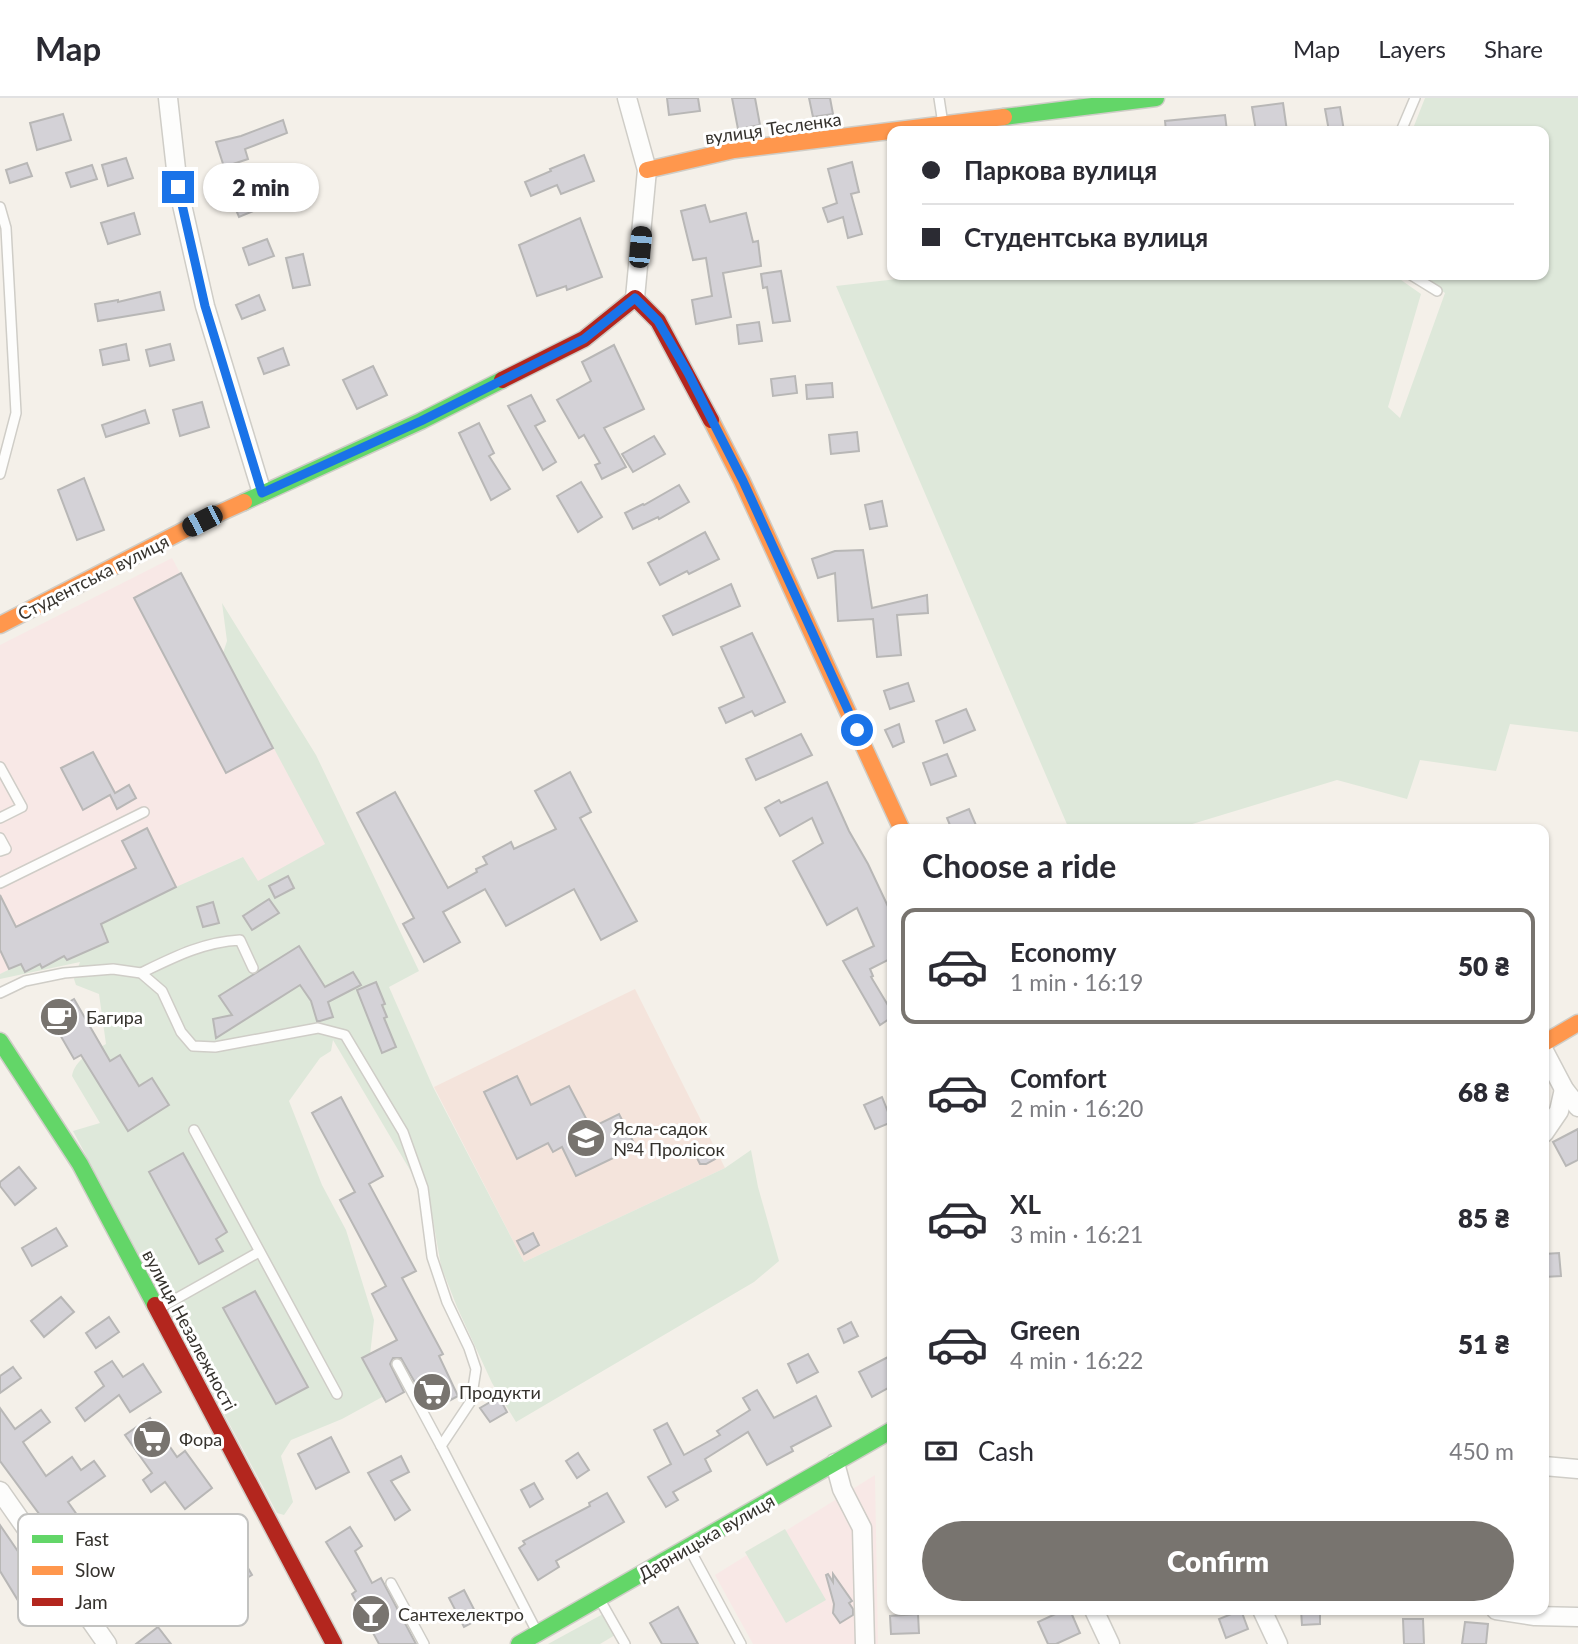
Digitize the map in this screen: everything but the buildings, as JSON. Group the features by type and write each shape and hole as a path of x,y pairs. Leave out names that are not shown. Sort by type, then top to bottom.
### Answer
{"street":[{"path":"168,98 178,187 205,306 262,493"},
{"path":"627,98 647,170 635,298 658,321 743,481 899,824"},
{"name":"вулиця Тесленка","path":"935,126 1156,98"},
{"name":"вулиця Тесленка","path":"647,170 734,150 887,132"},
{"name":"Студентська вулиця","path":"0,625 262,493 421,421 584,339 635,298"},
{"path":"1549,1040 1578,1023"},
{"name":"вулиця Незалежності","path":"0,1041 80,1164 334,1644"},
{"path":"1549,1060 1564,1089 1578,1107"},
{"path":"1549,1126 1559,1111 1564,1089"},
{"name":"Дарницька вулиця","path":"519,1644 887,1433"},
{"path":"835,1463 842,1489 862,1528 865,1644"},
{"path":"1549,1466 1578,1469"},
{"path":"0,1491 18,1517"},
{"path":"1096,1615 1111,1644"},
{"path":"1264,1615 1278,1644"},
{"path":"1528,1615 1578,1617"},
{"path":"94,1626 107,1644"}],"lane":[{"path":"939,98 943,125"},
{"path":"1403,126 1415,98"},
{"path":"0,207 6,228 16,412 0,474"},
{"path":"1419,280 1437,291"},
{"path":"0,767 22,807 0,818"},
{"path":"0,883 144,812"},
{"path":"0,838 6,849 0,852"},
{"path":"0,993 25,982 64,973 113,969 141,973 216,941 240,940 253,968"},
{"path":"141,973 162,991 181,1032 193,1046 215,1047 318,1028 345,1035 403,1132 423,1188 432,1257 447,1301 476,1369 471,1401 441,1446"},
{"path":"194,1130 337,1394"},
{"path":"158,1309 259,1252"},
{"path":"397,1364 538,1633"},
{"path":"688,1546 741,1644"},
{"path":"391,1583 424,1644"},
{"path":"599,1598 625,1644"}],"shaded area":[{"path":"172,558 326,844 257,882 242,857 0,974 0,645"},
{"name":"Ясла-садок №4 Пролісок","path":"635,989 725,1168 524,1262 434,1087"},
{"path":"875,1475 878,1644 753,1644 715,1575"}],"green space":[{"path":"1425,98 1578,98 1578,732 1510,724 1496,771 1420,760 1407,799 1337,780 1192,824 1067,824 836,286 888,280 1401,280 1421,294 1388,407 1400,418 1445,293 1427,280 1549,280 1549,126 1414,126"},
{"path":"222,603 316,755 419,971 389,987 433,1087 524,1262 725,1168 751,1150 758,1187 779,1261 754,1282 516,1422 492,1383 457,1307 441,1266 431,1209 333,1040 331,1051 320,1058 289,1101 322,1185 346,1230 374,1320 370,1355 384,1396 342,1419 291,1440 281,1456 293,1502 284,1515 277,1513 73,1131 100,1123 72,1076 80,1061 106,1044 99,994 76,985 74,979 80,962 0,979 0,974 243,857 258,881 325,844 223,653 227,641"},
{"path":"785,1529 826,1600 786,1623 745,1552"},
{"path":"603,1614 615,1635 600,1644 548,1644"}],"traffic: fast":[{"path":"1004,117 1156,98"},
{"path":"244,502 421,421 502,380"},
{"path":"0,1041 80,1164 155,1305"},
{"path":"519,1644 887,1433"}],"traffic: slow":[{"path":"930,126 1004,117"},
{"path":"647,170 734,150 887,131"},
{"path":"711,420 742,481 899,824"},
{"path":"0,625 244,502"},
{"path":"1549,1040 1578,1023"}],"traffic: jam":[{"path":"502,380 584,339 635,298 658,321 711,420"},
{"path":"155,1305 334,1644"}],"place":[{"name":"Багира","path":"59,1017"},
{"name":"Ясла-садок №4 Пролісок","path":"586,1138"},
{"name":"Продукти","path":"432,1392"},
{"name":"Фора","path":"152,1439"},
{"name":"Сантехелектро","path":"371,1614"}],"route":[{"path":"178,187 205,306 262,493 421,421 584,339 635,298 658,321 688,373 743,481 857,730"}]}
